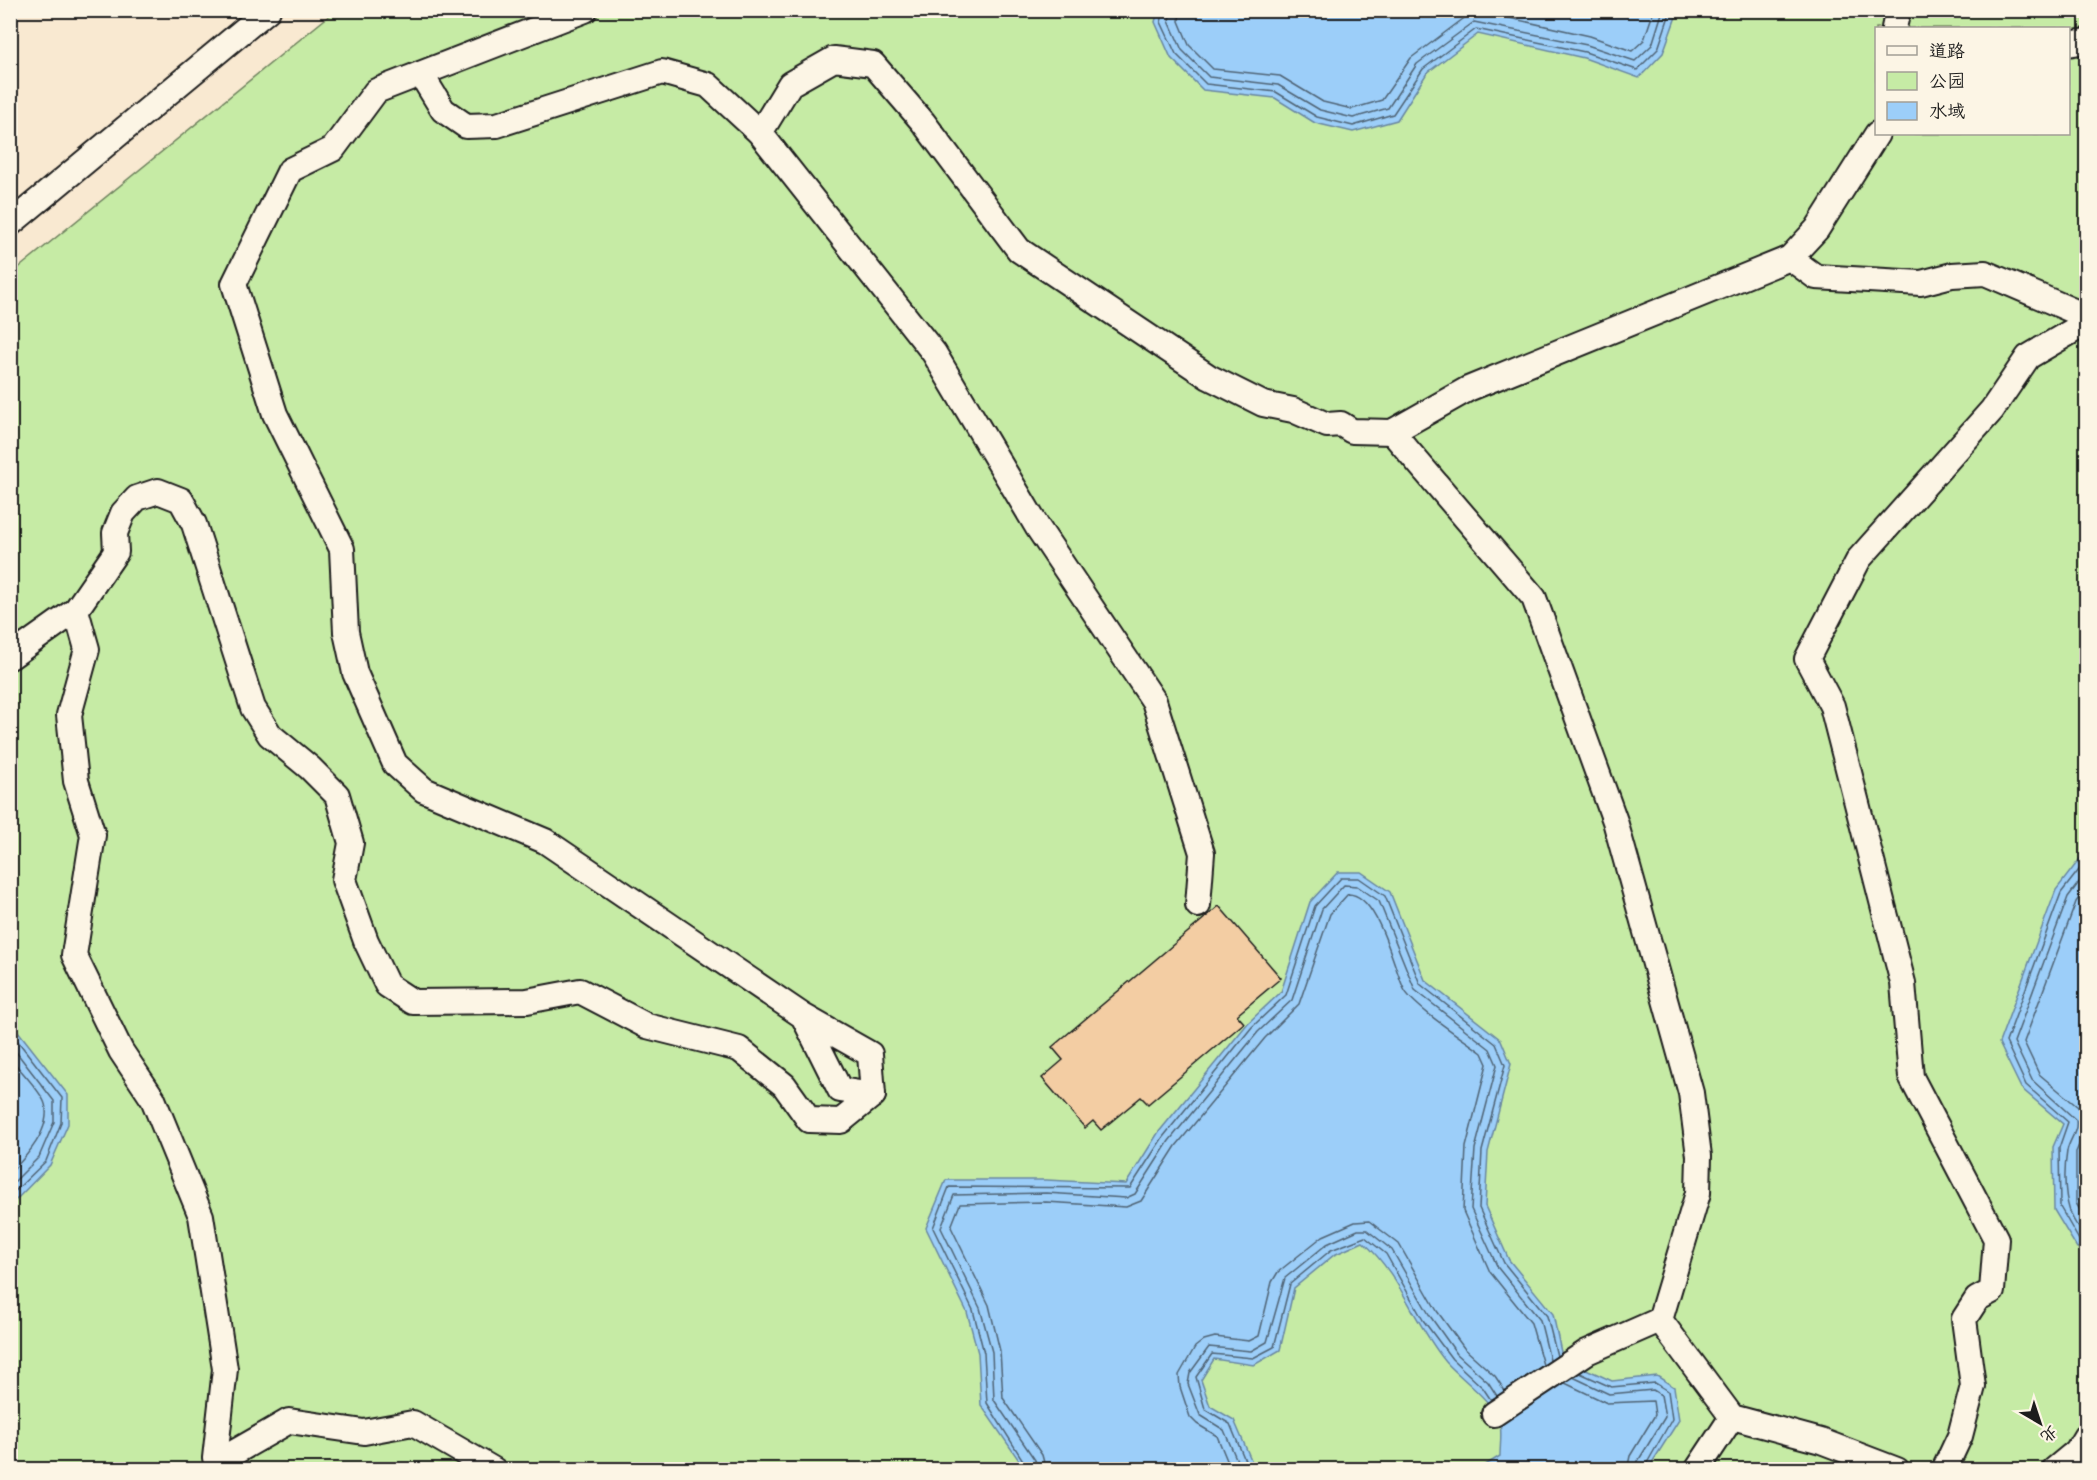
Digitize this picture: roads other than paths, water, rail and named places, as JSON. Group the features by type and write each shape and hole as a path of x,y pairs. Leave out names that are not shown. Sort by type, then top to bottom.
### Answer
{"street":[{"path":"10,224 268,10"},
{"path":"585,10 376,91 333,149 290,170 234,284 276,414 342,549 346,632 355,673 395,764 424,790 545,841 803,1016 870,1054 873,1095"},
{"path":"1894,27 1898,10"},
{"path":"2070,44 2086,41"},
{"path":"760,134 790,84 834,59 873,64 923,122 1019,250 1209,377 1263,404 1293,410 1327,424 1341,424 1352,431 1392,432 1468,389 1790,258 1817,229 1876,135"},
{"path":"421,74 443,111 466,126 497,125 662,72 708,85 760,134 934,352 1038,528 1154,701 1202,853 1198,905"},
{"path":"1790,258 1816,277 1921,284 1952,275 1985,273 2076,312 2086,313"},
{"path":"1944,1470 1960,1436 1973,1386 1964,1319 1977,1299 1992,1291 1996,1239 1911,1077 1903,983 1832,706 1807,659 1859,559 1992,410 2028,357 2086,323"},
{"path":"1392,432 1534,598 1615,821 1691,1092 1699,1156 1698,1193 1660,1320 1587,1352 1494,1414"},
{"path":"10,657 76,610 116,552 115,533 123,513 137,498 158,491 181,500 194,524 253,708 270,735 310,768 337,795 351,843 344,880 362,931 387,984 413,1002 527,1001 580,991 647,1026 739,1049 784,1085 809,1120 841,1120 873,1095"},
{"path":"76,610 87,649 69,716 76,782 93,836 74,956 121,1051 153,1099 201,1216 225,1369 215,1458 230,1455 289,1421 364,1432 412,1423 495,1470"},
{"path":"803,1016 840,1090 873,1095"},
{"path":"1660,1320 1732,1418 1821,1441 1897,1470"},
{"path":"1697,1470 1732,1418"},
{"path":"2054,1470 2077,1451 2086,1436"}],"water":[{"path":"1678,10 1663,53 1639,78 1584,58 1478,34 1427,73 1397,120 1353,132 1315,123 1275,98 1203,90 1171,58 1155,22 1158,11"},
{"path":"2086,851 2086,1247 2077,1248 2054,1210 2053,1147 2063,1124 2021,1088 1999,1043 2056,890"},
{"path":"1338,872 1361,872 1390,892 1425,980 1501,1040 1511,1064 1488,1152 1485,1206 1509,1260 1553,1314 1561,1352 1584,1368 1612,1381 1657,1376 1674,1387 1679,1420 1648,1469 1479,1469 1500,1456 1501,1428 1497,1415 1435,1348 1387,1269 1363,1242 1334,1255 1294,1288 1280,1350 1254,1365 1214,1359 1201,1380 1210,1406 1234,1420 1255,1469 1025,1469 981,1405 978,1353 967,1312 926,1228 946,1180 1046,1180 1126,1184 1158,1133 1248,1023 1281,992 1310,902"},
{"path":"10,1021 68,1095 68,1124 50,1165 11,1205"}]}
